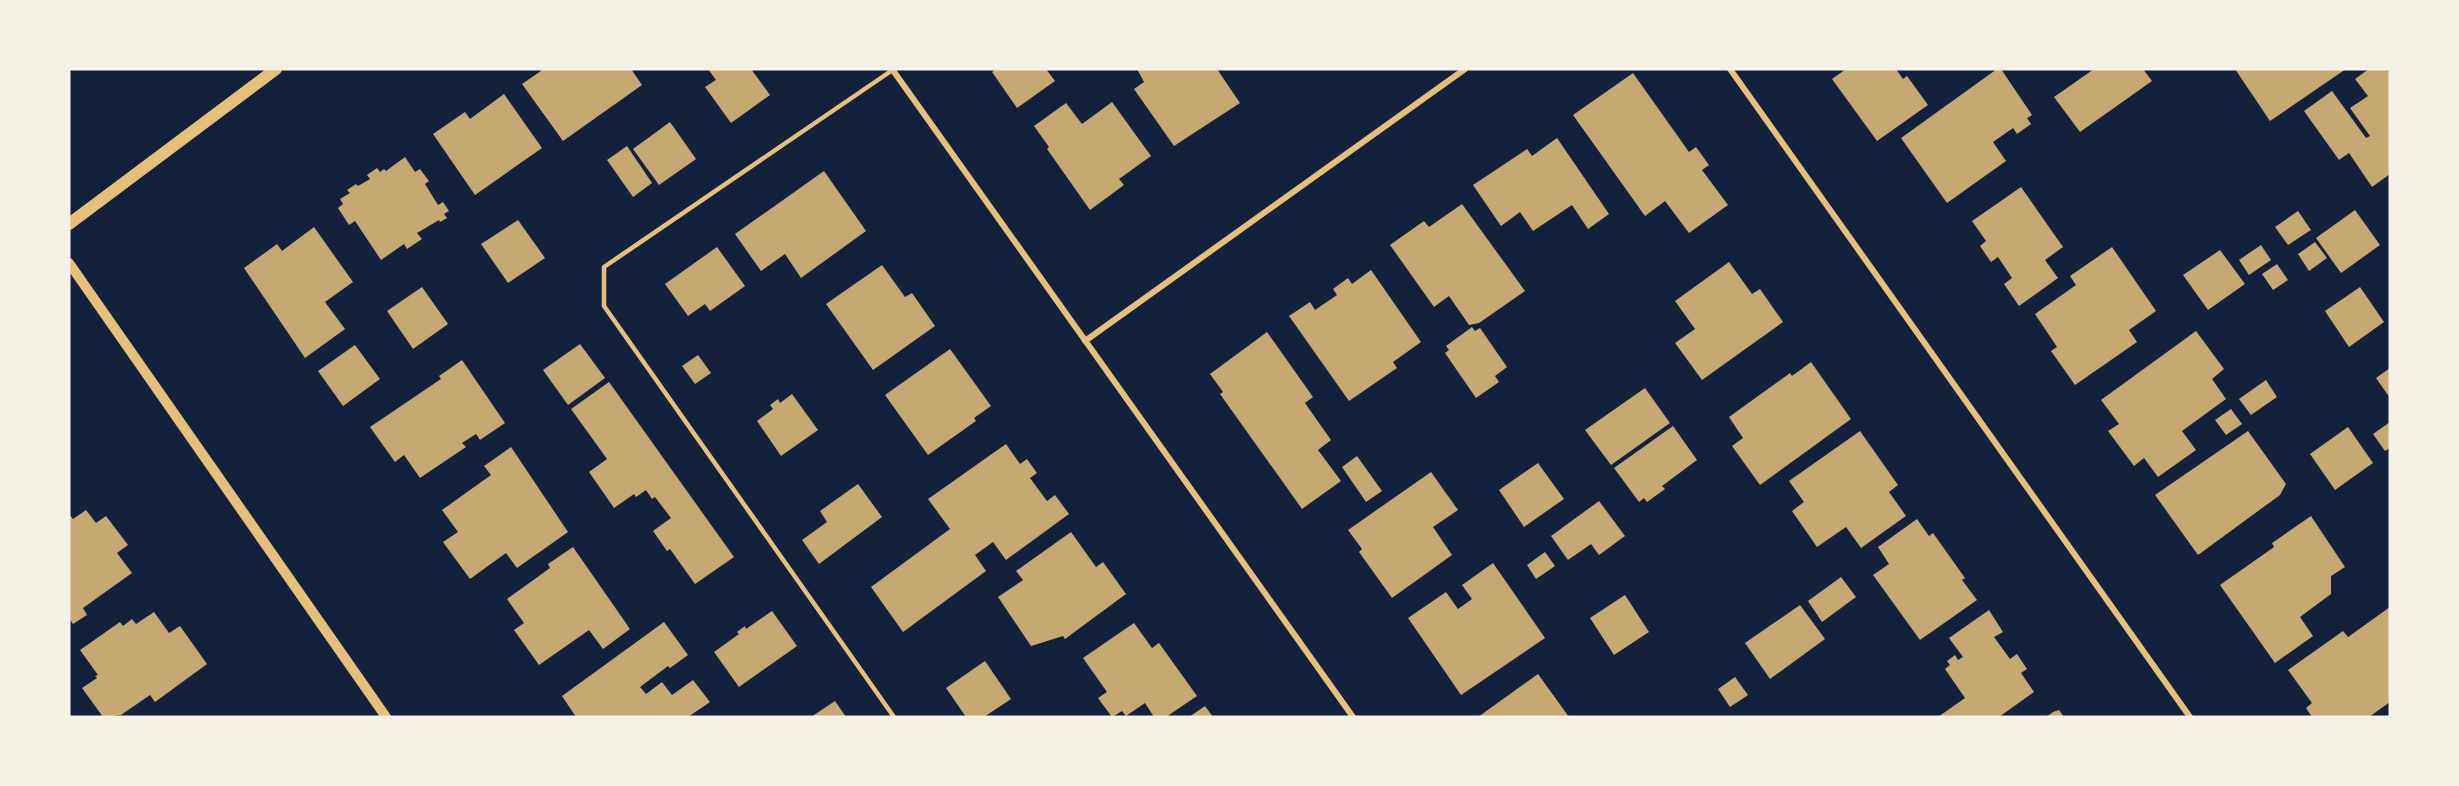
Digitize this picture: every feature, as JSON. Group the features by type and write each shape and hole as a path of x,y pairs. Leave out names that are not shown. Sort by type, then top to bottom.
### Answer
{"main road":[{"path":"69,224 276,69"}],"street":[{"path":"893,69 1353,717"},
{"path":"1085,341 1465,69"},
{"path":"1730,69 2190,717"},
{"path":"69,263 386,717"}],"lane":[{"path":"893,69 603,267 604,306 894,717"}],"building":[{"path":"540,69 631,69 642,85 563,141 522,84 541,71"},
{"path":"708,69 751,69 770,95 731,123 705,87 716,80"},
{"path":"996,69 1046,69 1055,81 1017,108 992,72"},
{"path":"1137,69 1217,69 1240,103 1174,146 1134,89 1144,82"},
{"path":"1846,69 1896,69 1903,79 1907,76 1928,105 1877,141 1832,79"},
{"path":"1997,69 2001,69 2032,115 2027,118 2031,124 2017,134 2013,128 1993,142 2006,161 1947,203 1901,138"},
{"path":"2094,69 2143,69 2152,81 2080,132 2054,97"},
{"path":"2235,69 2346,69 2270,121"},
{"path":"2369,69 2390,69 2390,174 2372,187 2349,153 2339,160 2304,111 2332,91 2366,138 2370,136 2350,108 2368,96 2355,79"},
{"path":"1633,73 1689,152 1696,147 1709,165 1702,170 1728,205 1689,233 1665,201 1645,216 1573,115"},
{"path":"504,94 542,148 475,195 433,134 465,112 470,119"},
{"path":"1112,102 1151,156 1119,179 1124,185 1090,210 1047,149 1049,147 1034,126 1066,103 1082,124"},
{"path":"670,122 696,159 659,185 633,149"},
{"path":"1557,138 1609,214 1588,229 1572,205 1533,231 1520,212 1501,226 1473,185 1527,149 1532,156"},
{"path":"627,146 652,183 633,197 607,160"},
{"path":"405,157 415,172 420,169 429,181 425,184 438,205 443,202 449,211 444,214 447,218 417,233 422,239 407,249 404,244 381,260 355,221 349,225 338,208 343,204 340,199 350,193 347,190 356,184 358,186 370,179 367,175 377,168 380,172 384,169 386,171"},
{"path":"824,171 866,231 801,278 785,254 761,271 735,234"},
{"path":"2021,187 2063,247 2045,260 2058,278 2019,306 2004,284 2012,278 1998,257 1991,262 1980,246 1986,241 1972,221"},
{"path":"1462,204 1525,291 1479,323 1469,325 1449,296 1434,307 1390,245 1424,221 1429,227"},
{"path":"2355,210 2380,245 2341,273 2316,238"},
{"path":"2298,211 2311,230 2288,245 2275,227"},
{"path":"518,220 545,258 508,283 481,244"},
{"path":"314,227 353,282 325,302 345,329 305,358 244,268 277,244 282,251"},
{"path":"2315,242 2327,258 2309,271 2298,254"},
{"path":"2261,245 2271,260 2249,275 2239,260"},
{"path":"717,247 745,286 710,311 705,304 688,316 665,284"},
{"path":"2112,247 2156,311 2129,330 2137,342 2075,385 2051,351 2057,347 2035,314 2076,285 2070,276"},
{"path":"2220,250 2245,284 2208,310 2183,275"},
{"path":"1729,262 1752,294 1760,289 1783,322 1702,380 1675,343 1695,329 1675,301"},
{"path":"2277,264 2288,280 2273,290 2262,274"},
{"path":"882,265 905,297 912,293 935,326 873,370 826,304"},
{"path":"1371,270 1421,342 1393,362 1397,368 1349,401 1289,316 1310,302 1315,310 1337,295 1333,289 1348,278 1352,284"},
{"path":"422,287 448,324 413,349 387,311"},
{"path":"2360,287 2384,322 2349,347 2325,311"},
{"path":"1472,327 1475,331 1480,328 1507,367 1495,376 1499,382 1476,398 1445,353 1449,350 1446,346"},
{"path":"2196,331 2224,369 2212,379 2226,399 2182,431 2196,450 2158,477 2144,458 2134,466 2108,431 2119,424 2101,400"},
{"path":"1267,332 1313,397 1305,403 1331,440 1318,450 1341,481 1302,509 1220,394 1223,392 1210,374"},
{"path":"580,344 605,378 568,405 543,370"},
{"path":"355,345 380,379 343,406 318,371"},
{"path":"950,349 991,406 974,418 976,421 928,455 885,395"},
{"path":"698,355 711,373 695,384 682,366"},
{"path":"462,360 505,423 480,440 476,434 462,443 466,447 420,478 404,455 395,462 370,427 441,379 439,376"},
{"path":"1811,362 1851,419 1760,485 1732,446 1743,438 1729,417 1790,373 1792,376"},
{"path":"2390,368 2390,398 2376,378"},
{"path":"2266,380 2277,397 2251,415 2239,399"},
{"path":"609,382 734,557 695,584 670,549 667,551 653,531 671,518 655,497 652,499 646,490 636,497 634,494 614,508 589,472 607,459 571,409"},
{"path":"1645,388 1670,423 1611,465 1585,430"},
{"path":"792,394 818,430 781,456 757,421 773,409 770,405 778,399 780,403"},
{"path":"2231,409 2242,424 2226,435 2215,420"},
{"path":"2390,422 2390,448 2385,451 2373,434"},
{"path":"1673,426 1697,460 1662,486 1665,489 1647,502 1644,498 1639,502 1614,468"},
{"path":"2348,427 2373,463 2335,490 2310,454"},
{"path":"1860,431 1898,485 1889,492 1906,516 1861,548 1846,527 1817,547 1792,511 1804,502 1789,481"},
{"path":"2248,431 2286,484 2280,495 2198,555 2155,495"},
{"path":"1006,444 1020,464 1027,459 1037,473 1030,478 1047,501 1055,495 1069,514 1006,560 993,542 975,555 986,571 903,632 871,587 950,529 928,499"},
{"path":"511,447 568,532 517,568 506,553 470,579 443,542 458,532 442,510 491,475 484,466"},
{"path":"1357,456 1382,491 1366,502 1342,467"},
{"path":"1538,463 1564,499 1524,527 1499,490"},
{"path":"1431,472 1458,510 1433,527 1452,555 1392,598 1359,552 1362,549 1348,530"},
{"path":"858,484 882,517 819,564 802,540 827,522 820,511"},
{"path":"1599,501 1625,536 1599,555 1591,544 1568,560 1551,536"},
{"path":"86,510 96,523 106,516 128,545 117,553 132,573 83,608 87,615 73,624 69,618 69,514 73,519"},
{"path":"2311,516 2345,567 2331,576 2331,594 2300,617 2313,636 2275,663 2220,585 2274,547 2272,543"},
{"path":"1917,519 1929,536 1933,533 1965,578 1962,580 1977,600 1920,640 1873,575 1889,564 1878,547"},
{"path":"1071,532 1096,567 1103,562 1126,594 1065,639 1063,636 1031,646 998,597 1023,580 1016,571"},
{"path":"573,547 630,629 603,649 589,630 539,665 514,630 524,623 507,599 550,568 548,564"},
{"path":"1545,552 1555,566 1536,579 1527,565"},
{"path":"1493,563 1545,638 1461,695 1408,618 1446,592 1458,609 1472,599 1462,585"},
{"path":"1841,577 1856,597 1822,622 1808,601"},
{"path":"1625,595 1649,632 1614,655 1590,618"},
{"path":"1800,605 1825,639 1770,679 1745,643"},
{"path":"2390,607 2390,702 2369,717 2312,717 2306,708 2312,703 2288,670 2343,631 2348,637"},
{"path":"1989,610 2003,632 1994,637 2010,659 2017,654 2027,669 2021,673 2034,692 1999,717 1938,717 1965,698 1945,669 1950,665 1947,661 1955,655 1958,660 1963,657 1949,638"},
{"path":"772,611 797,646 739,687 714,652 739,634 737,632 745,626 746,629"},
{"path":"154,612 169,633 180,626 207,664 155,702 150,695 121,715 103,717 82,688 98,675 80,650 120,622 123,626 132,619 136,624"},
{"path":"664,622 688,655 670,668 668,666 640,687 646,694 662,682 672,695 693,680 710,702 688,717 576,717 562,696"},
{"path":"1134,623 1152,648 1159,643 1197,696 1166,717 1154,717 1145,703 1126,716 1122,711 1112,717 1098,698 1107,692 1083,658"},
{"path":"985,661 1011,699 984,717 966,717 946,688"},
{"path":"1538,674 1569,717 1478,717"},
{"path":"1735,677 1748,695 1730,707 1718,689"},
{"path":"835,701 846,717 811,717"},
{"path":"1205,706 1213,717 1189,717"},
{"path":"2059,710 2064,717 2046,717 2053,712"}]}
